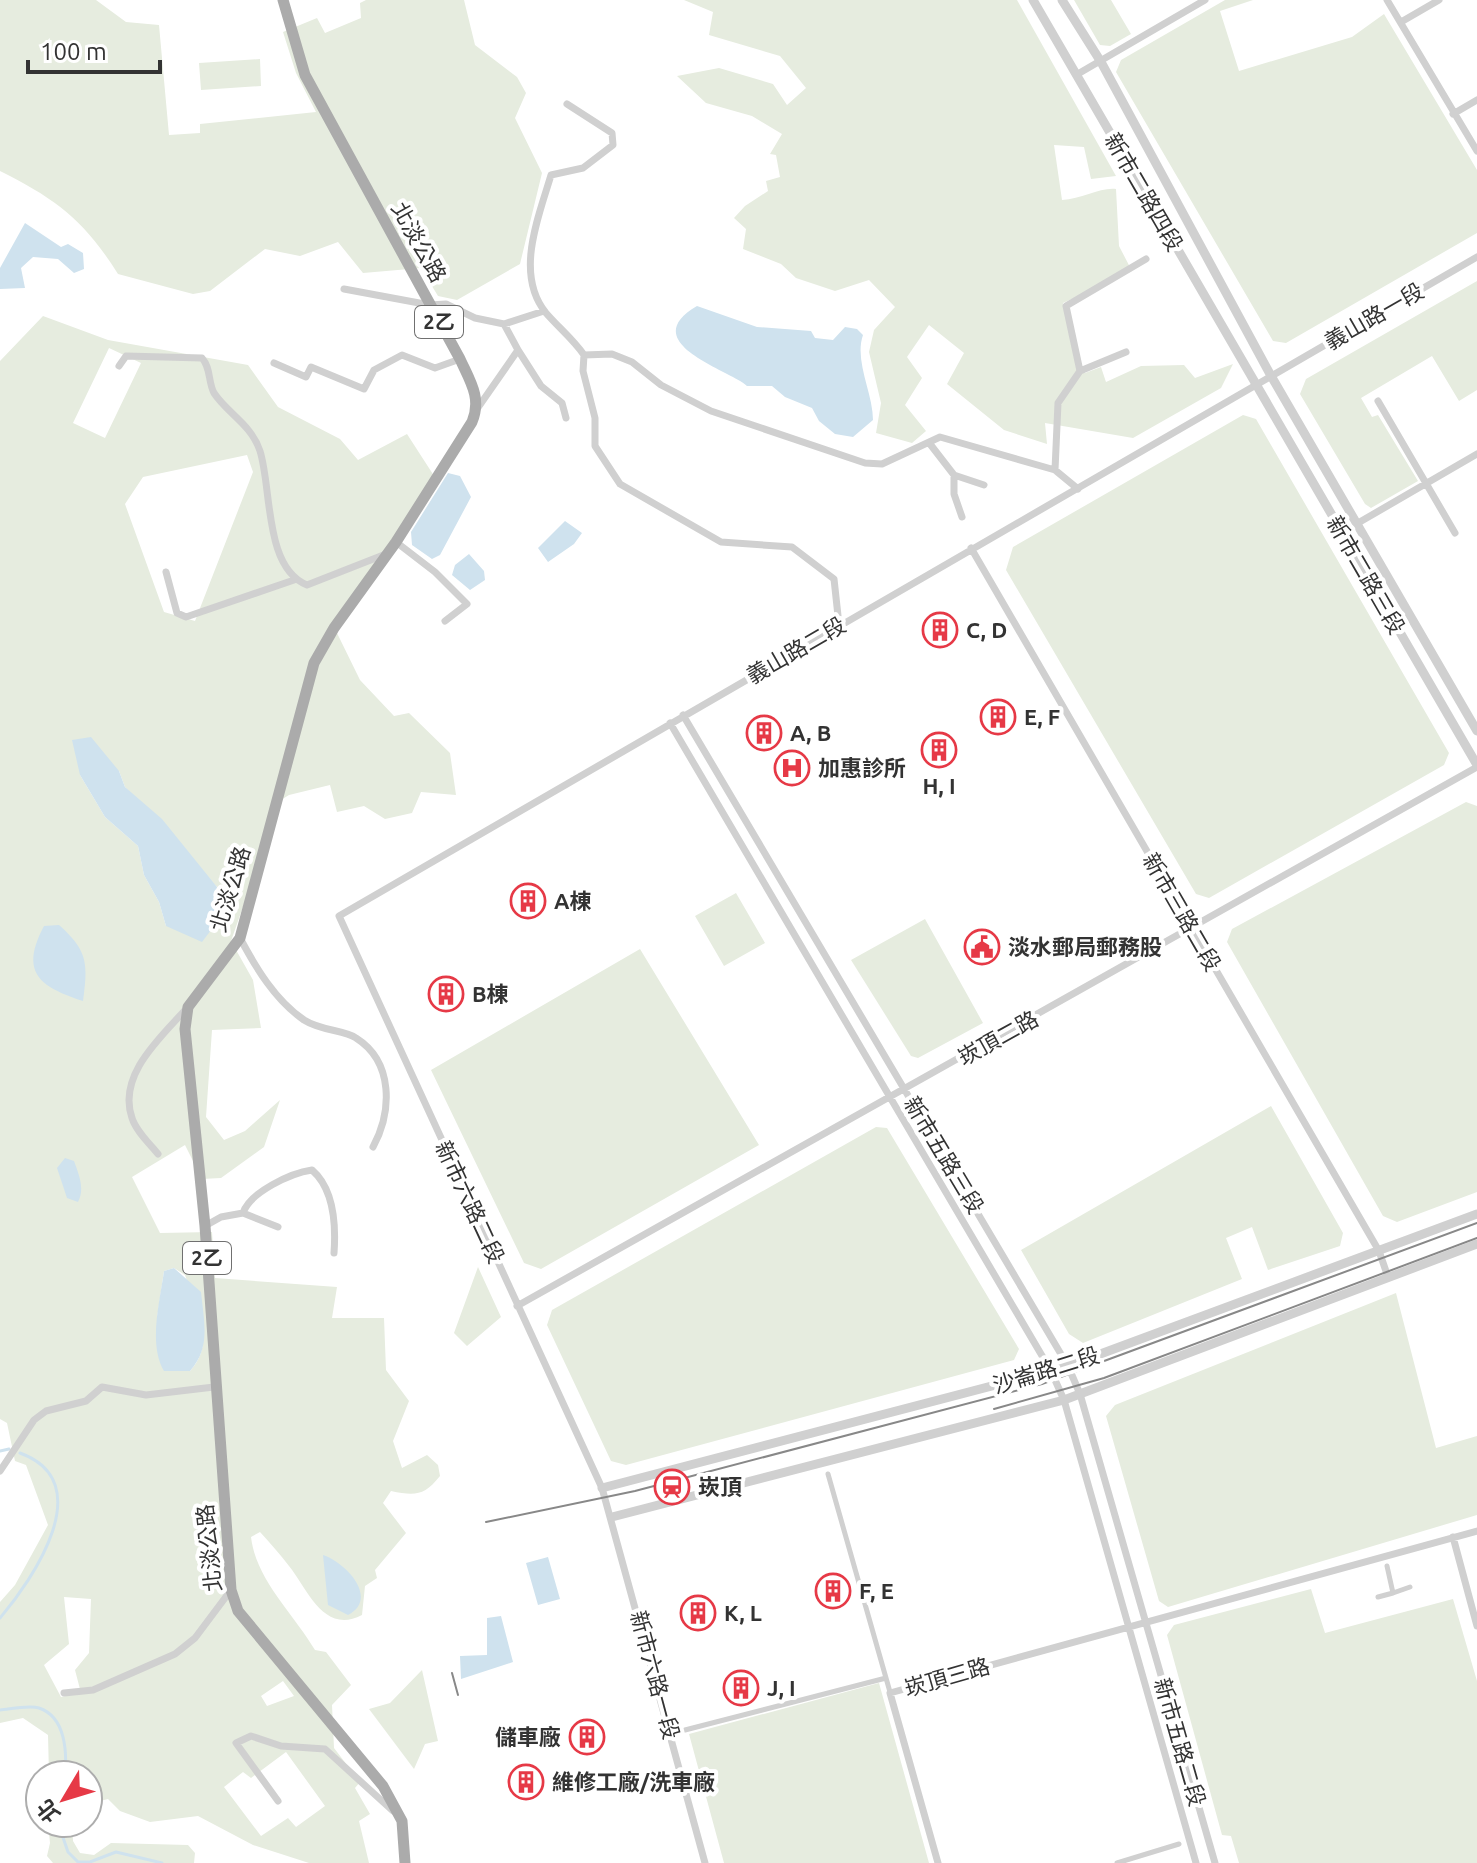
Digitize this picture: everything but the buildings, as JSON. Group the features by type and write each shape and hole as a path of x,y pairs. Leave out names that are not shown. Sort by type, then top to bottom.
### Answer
{"main road":[{"name":"北淡公路","path":"283,0 305,75 460,359 477,397 477,409 396,542 334,628 314,663 240,938 188,1007 185,1029 205,1226 214,1387 231,1590 238,1611 383,1786 402,1821 405,1863"}],"street":[{"name":"新市二路四段","path":"1033,0 1255,384"},
{"name":"新市二路四段","path":"1062,0 1101,62 1270,374"},
{"path":"1076,75 1205,0"},
{"path":"1387,0 1477,151"},
{"path":"1401,22 1439,0"},
{"path":"1453,114 1477,100"},
{"path":"567,104 612,133 613,145 583,168 551,175 531,247 531,270 544,311 584,355 583,371 595,418 595,446 608,461 614,478 721,542 792,547 834,579 839,625"},
{"name":"義山路一段","path":"1255,384 1477,257"},
{"path":"1080,371 1066,306 1146,259"},
{"path":"344,289 430,305 446,304 475,318 504,324 544,311"},
{"path":"504,324 541,386 562,403 566,418"},
{"path":"477,409 518,350"},
{"path":"1055,470 1058,403 1080,371 1126,352"},
{"path":"584,355 612,354 632,362 661,385 711,411 865,463 882,464 940,437 1055,470 1078,489"},
{"path":"274,363 306,377 311,367 364,389 374,370 402,355 435,368 460,359"},
{"path":"119,366 126,356 202,358 208,364 214,392 239,415 259,449 273,529 285,568 294,580 307,585 388,553"},
{"name":"新市二路三段","path":"1270,374 1477,731"},
{"name":"新市二路三段","path":"1255,384 1477,766"},
{"name":"義山路二段","path":"339,916 1255,384"},
{"path":"1378,401 1455,533"},
{"path":"930,444 954,475 984,485"},
{"path":"1358,523 1477,454"},
{"path":"954,475 954,494 962,517"},
{"path":"396,542 435,572 467,604 445,621"},
{"name":"新市三路二段","path":"971,548 1379,1251 1388,1277"},
{"path":"166,572 177,613 186,617 294,580"},
{"name":"新市五路三段","path":"683,715 1068,1366 1080,1394 1146,1621"},
{"name":"新市五路三段","path":"670,723 1051,1371 1064,1400 1128,1627"},
{"name":"崁頂二路","path":"517,1306 1477,766"},
{"name":"新市六路二段","path":"339,916 602,1488"},
{"path":"240,938 260,975 305,1020 330,1033 355,1036 381,1062 387,1117 373,1147"},
{"path":"158,1154 133,1121 129,1105 140,1060 188,1007"},
{"path":"243,1213 246,1205 285,1179 312,1170 330,1198 335,1233 334,1253"},
{"path":"205,1226 221,1217 243,1213 278,1227"},
{"name":"沙崙路二段","path":"602,1488 1068,1366 1477,1214"},
{"name":"沙崙路二段","path":"612,1517 1064,1400 1477,1244"},
{"path":"0,1471 34,1420 46,1411 86,1401 102,1387 146,1395 214,1387"},
{"path":"828,1474 890,1693"},
{"name":"新市六路一段","path":"602,1488 705,1863"},
{"path":"1146,1621 1477,1531"},
{"path":"1453,1537 1477,1626"},
{"path":"1387,1566 1393,1593"},
{"path":"1378,1597 1410,1587"},
{"path":"64,1693 93,1690 175,1654 195,1638 231,1590"},
{"name":"崁頂三路","path":"938,1863 890,1693 1146,1621"},
{"name":"新市五路二段","path":"1146,1621 1215,1863"},
{"name":"新市五路二段","path":"1128,1627 1196,1863"},
{"path":"685,1730 886,1678"},
{"path":"278,1801 236,1743 251,1736 281,1746 325,1749 354,1772 402,1821"},
{"path":"1117,1863 1179,1844"}],"shaded area":[{"path":"0,0 96,0 126,22 159,25 169,135 200,133 200,124 316,112 296,73 283,32 317,18 325,33 361,18 360,3 366,0 464,0 475,45 517,77 526,93 515,118 542,173 520,264 457,300 438,296 421,268 363,273 338,242 300,256 265,249 210,291 193,294 118,274 93,239 67,213 37,191 0,171"},
{"path":"684,0 1017,0 1116,176 1091,179 1084,147 1054,145 1062,200 1116,189 1119,246 1132,271 1063,303 1078,366 1085,373 1101,367 1106,382 1141,366 1184,365 1195,378 1233,364 1221,388 1133,438 1045,423 1047,444 1004,430 947,384 964,353 929,325 907,357 922,378 905,405 926,431 912,443 876,433 881,403 869,352 874,330 895,307 869,280 835,291 796,278 781,264 743,249 746,229 734,218 745,206 768,191 766,181 780,177 776,155 770,154 782,134 752,116 706,103 677,76 719,68 773,84 787,105 806,88 780,56 709,35 713,12"},
{"path":"1074,0 1111,0 1131,34 1110,46 1100,45"},
{"path":"1225,0 1253,0 1220,11 1239,71 1352,37 1384,14 1477,170 1477,233 1286,343 1273,341 1116,72 1121,60"},
{"path":"260,59 261,86 201,90 199,63"},
{"path":"1477,281 1477,390 1459,401 1432,356 1361,398 1372,417 1378,415 1418,481 1371,508 1365,504 1300,394 1306,379"},
{"path":"43,316 108,340 248,365 278,407 340,439 358,460 407,434 438,482 336,631 360,680 394,716 409,713 450,753 456,795 421,792 412,813 385,819 364,806 337,812 330,785 289,795 271,806 259,861 231,941 253,980 261,1028 212,1030 206,1117 224,1140 245,1131 280,1100 264,1147 221,1178 202,1179 185,1145 132,1177 160,1233 212,1232 215,1278 337,1287 332,1318 384,1318 386,1370 409,1401 393,1441 402,1468 427,1455 438,1465 440,1476 424,1491 407,1494 391,1491 383,1503 406,1533 375,1570 377,1578 365,1586 362,1615 349,1620 327,1615 260,1532 251,1537 260,1568 277,1596 315,1650 326,1652 351,1685 332,1705 334,1748 360,1782 355,1788 370,1814 359,1821 369,1863 309,1863 253,1845 198,1816 150,1822 120,1811 108,1799 104,1800 104,1759 49,1759 48,1735 23,1718 0,1723 0,1602 15,1585 48,1525 26,1465 15,1461 7,1423 0,1419 0,361","holes":["109,348 141,363 105,438 73,423","247,455 253,472 195,621 164,612 125,504 143,477","119,771 125,787 217,887 166,926 159,902 144,875 138,846 105,817 80,775","174,1268 185,1275 199,1312 202,1348 190,1371 159,1335 157,1318 164,1271","64,1597 91,1599 89,1653 75,1670 81,1693 61,1697 44,1665 69,1644","283,1681 294,1696 267,1706 261,1696","286,1752 325,1806 296,1827 288,1818 261,1836 224,1787 243,1772 251,1778"]},
{"path":"1243,415 1256,419 1449,753 1444,765 1209,898 1196,894 1006,570 1013,547"},
{"path":"1466,802 1477,806 1477,1192 1397,1222 1383,1216 1227,942 1232,929"},
{"path":"736,893 765,943 724,966 695,916"},
{"path":"925,919 983,1023 918,1058 911,1056 851,960"},
{"path":"640,949 759,1145 541,1269 524,1263 431,1070"},
{"path":"1271,1106 1343,1233 1340,1246 1268,1270 1252,1227 1226,1238 1242,1279 1083,1343 1069,1334 1021,1250"},
{"path":"876,1127 887,1128 1019,1349 1014,1360 626,1465 611,1461 547,1325 552,1310"},
{"path":"478,1267 501,1317 467,1346 454,1333"},
{"path":"1396,1293 1436,1448 1477,1436 1477,1515 1168,1607 1159,1601 1106,1416 1115,1405"},
{"path":"1311,1589 1325,1633 1453,1599 1477,1681 1477,1863 1239,1863 1231,1836 1222,1835 1167,1635 1174,1625"},
{"path":"422,1670 438,1741 425,1744 414,1769 369,1709 390,1703"},
{"path":"879,1683 929,1863 724,1863 689,1734"},
{"path":"50,1839 73,1839 80,1853 94,1855 111,1843 188,1845 195,1853 194,1863 53,1863 47,1856"}],"water":[{"path":"25,223 61,247 68,244 83,253 84,269 74,273 58,259 33,257 21,268 25,288 0,289 0,268"},
{"path":"697,306 757,327 811,331 815,338 833,340 845,327 857,329 863,335 862,366 873,420 853,437 835,434 819,421 812,408 785,397 772,386 747,386 692,354 681,343 676,332 680,319"},
{"path":"448,473 460,476 471,497 440,555 432,559 412,545 411,532"},
{"path":"565,521 582,533 574,544 548,562 538,548"},
{"path":"469,554 484,571 485,580 470,590 452,575 455,565"},
{"path":"91,737 119,771 125,787 162,819 217,887 224,913 202,942 166,926 159,902 144,875 138,846 105,817 80,775 72,740"},
{"path":"59,925 76,942 84,958 83,1001 45,984 34,967 37,942 44,926"},
{"path":"65,1158 74,1161 79,1177 81,1192 78,1202 67,1198 57,1168"},
{"path":"174,1268 201,1292 204,1344 190,1371 164,1371 157,1348 156,1322 164,1271"},
{"path":"323,1555 341,1565 360,1590 361,1599 357,1608 348,1615 328,1605"},
{"path":"548,1557 560,1599 538,1605 526,1563"},
{"path":"501,1616 513,1662 461,1679 460,1656 487,1655 487,1618"}],"waterway":[{"path":"0,1451 9,1449"},
{"path":"0,1618 42,1556 58,1508 55,1486 43,1467 20,1453"},
{"path":"0,1710 35,1707 48,1713 60,1727 66,1759"},
{"path":"64,1839 68,1852 78,1862 90,1862 116,1852 162,1863"}],"tram line":[{"path":"486,1522 635,1491 1042,1384 1477,1223"},
{"path":"994,1409 1104,1378 1477,1238"},
{"path":"452,1673 458,1695"}],"place":[{"name":"C, D","path":"940,630"},
{"name":"E, F","path":"998,717"},
{"name":"A, B","path":"764,733"},
{"name":"H, I","path":"939,750"},
{"name":"加惠診所","path":"792,768"},
{"name":"A棟","path":"528,901"},
{"name":"淡水郵局郵務股","path":"982,947"},
{"name":"B棟","path":"446,994"},
{"name":"崁頂","path":"672,1487"},
{"name":"F, E","path":"833,1591"},
{"name":"K, L","path":"698,1613"},
{"name":"J, I","path":"741,1688"},
{"name":"儲車廠","path":"587,1737"},
{"name":"維修工廠/洗車廠","path":"526,1782"}]}
